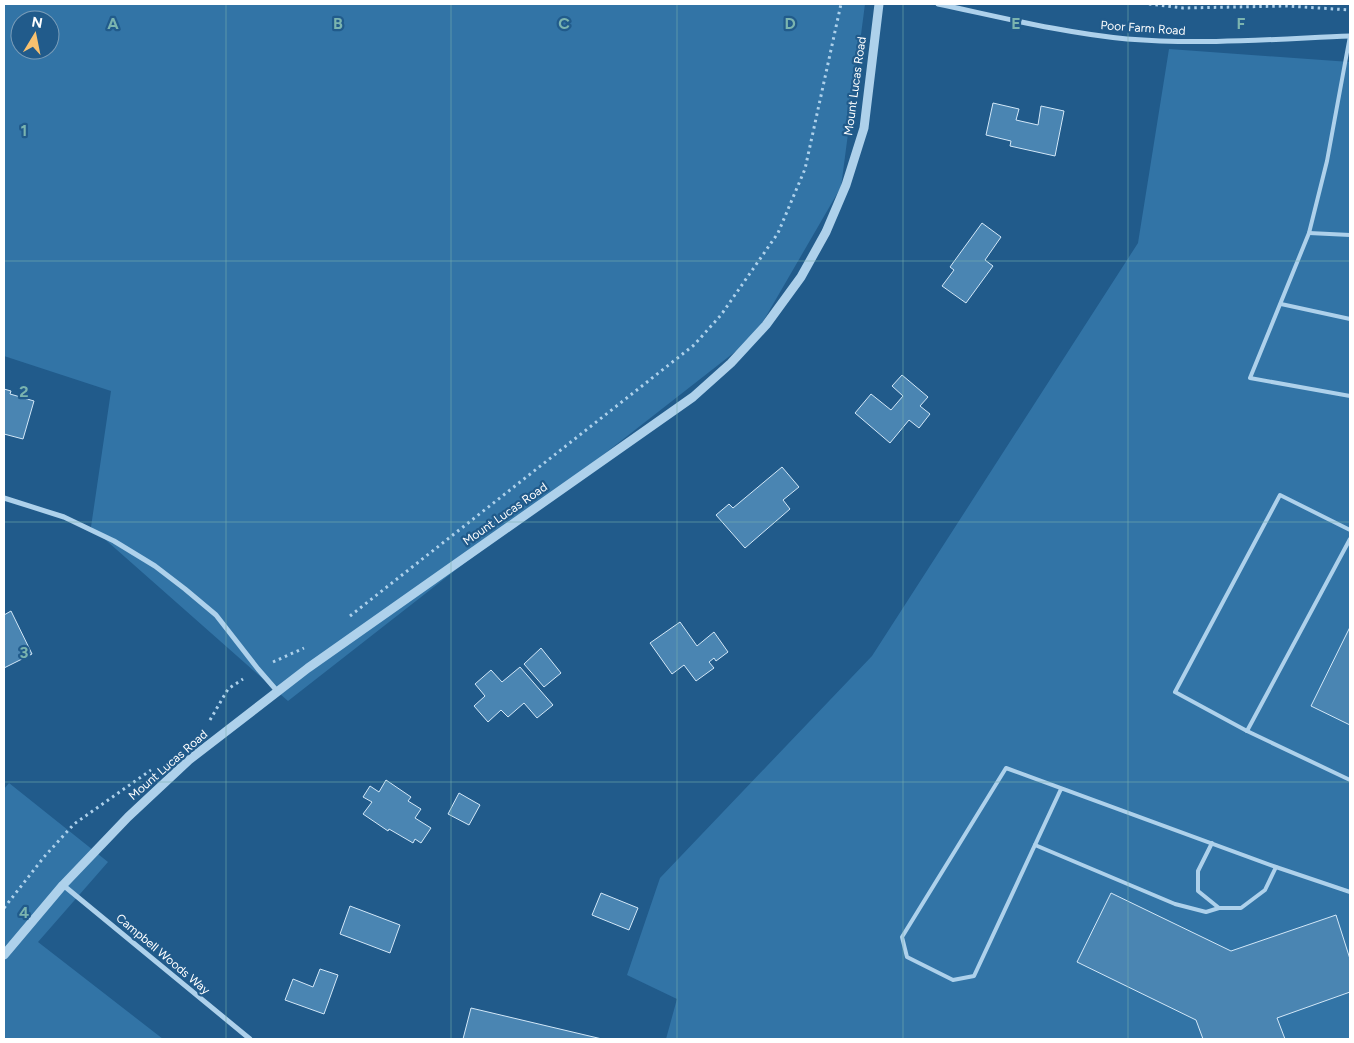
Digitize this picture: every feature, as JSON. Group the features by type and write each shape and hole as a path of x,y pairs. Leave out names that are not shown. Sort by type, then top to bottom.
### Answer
{"street":[{"name":"Mount Lucas Road","path":"4,955 63,885 128,817 189,760 316,662 693,397 731,363 766,326 801,277 826,232 846,185 864,128 879,4"},
{"name":"Poor Farm Road","path":"938,4 1066,31 1127,39 1189,42 1350,36"},
{"path":"4,498 64,517 114,541 154,566 216,615 278,692"},
{"name":"Campbell Woods Way","path":"63,885 250,1039"}],"lane":[{"path":"1350,36 1327,161 1309,233 1250,378 1350,396"},
{"path":"1309,233 1350,235"},
{"path":"1281,304 1350,319"},
{"path":"1350,530 1280,495 1175,692 1247,731 1350,780"},
{"path":"1247,731 1350,538"},
{"path":"1061,789 974,976 952,980 907,957 902,937 1006,768 1212,844 1350,892"},
{"path":"1212,844 1198,871 1198,891 1219,908"},
{"path":"1035,845 1175,904 1206,912 1219,908 1241,908 1265,890 1276,867"}],"path":[{"path":"343,621 694,345 721,315 778,234 805,169 841,4"},
{"path":"1149,4 1183,8 1287,6 1350,10"},
{"path":"273,662 312,645"},
{"path":"204,725 211,719 228,689 243,679"},
{"path":"4,908 44,857 74,824 154,768"}],"shaded area":[{"path":"4,4 865,4 841,187 754,337 288,701 91,527 111,391 4,356"},
{"path":"1169,49 1350,62 1350,1039 666,1039 677,999 627,975 660,878 872,656 1138,243"},
{"path":"9,783 108,862 38,942 163,1039 4,1039 4,789"}],"building":[{"path":"993,103 1019,109 1016,120 1038,125 1041,106 1064,111 1055,156 1010,146 1011,141 986,135"},
{"path":"982,223 1001,237 985,260 993,266 966,303 942,286 954,270 950,267"},
{"path":"902,375 928,397 920,406 930,414 919,428 909,420 890,443 855,413 871,394 891,410 903,396 892,386"},
{"path":"4,389 11,391 10,394 34,401 23,439 4,434"},
{"path":"782,467 799,487 783,500 790,509 745,548 716,515 729,504 733,508"},
{"path":"11,611 32,654 4,668 4,615"},
{"path":"680,622 697,646 714,632 728,652 716,661 714,658 709,662 714,668 696,681 684,665 672,674 650,643"},
{"path":"1350,627 1350,725 1311,706"},
{"path":"541,648 561,673 544,687 524,664"},
{"path":"520,667 553,705 537,718 524,703 508,717 501,710 488,722 474,706 485,696 475,684 491,670 502,682"},
{"path":"386,780 411,797 408,801 421,809 415,818 431,828 421,843 415,839 413,843 389,829 388,831 363,814 372,802 363,797 370,786 379,792"},
{"path":"459,793 480,805 469,825 448,814"},
{"path":"601,893 638,908 629,930 592,915"},
{"path":"1111,893 1231,951 1336,915 1350,959 1350,992 1277,1018 1285,1039 1203,1039 1196,1020 1077,962"},
{"path":"350,906 400,925 390,953 340,934"},
{"path":"320,969 338,975 324,1014 285,1000 293,979 313,987"},
{"path":"471,1008 602,1039 463,1039"}]}
